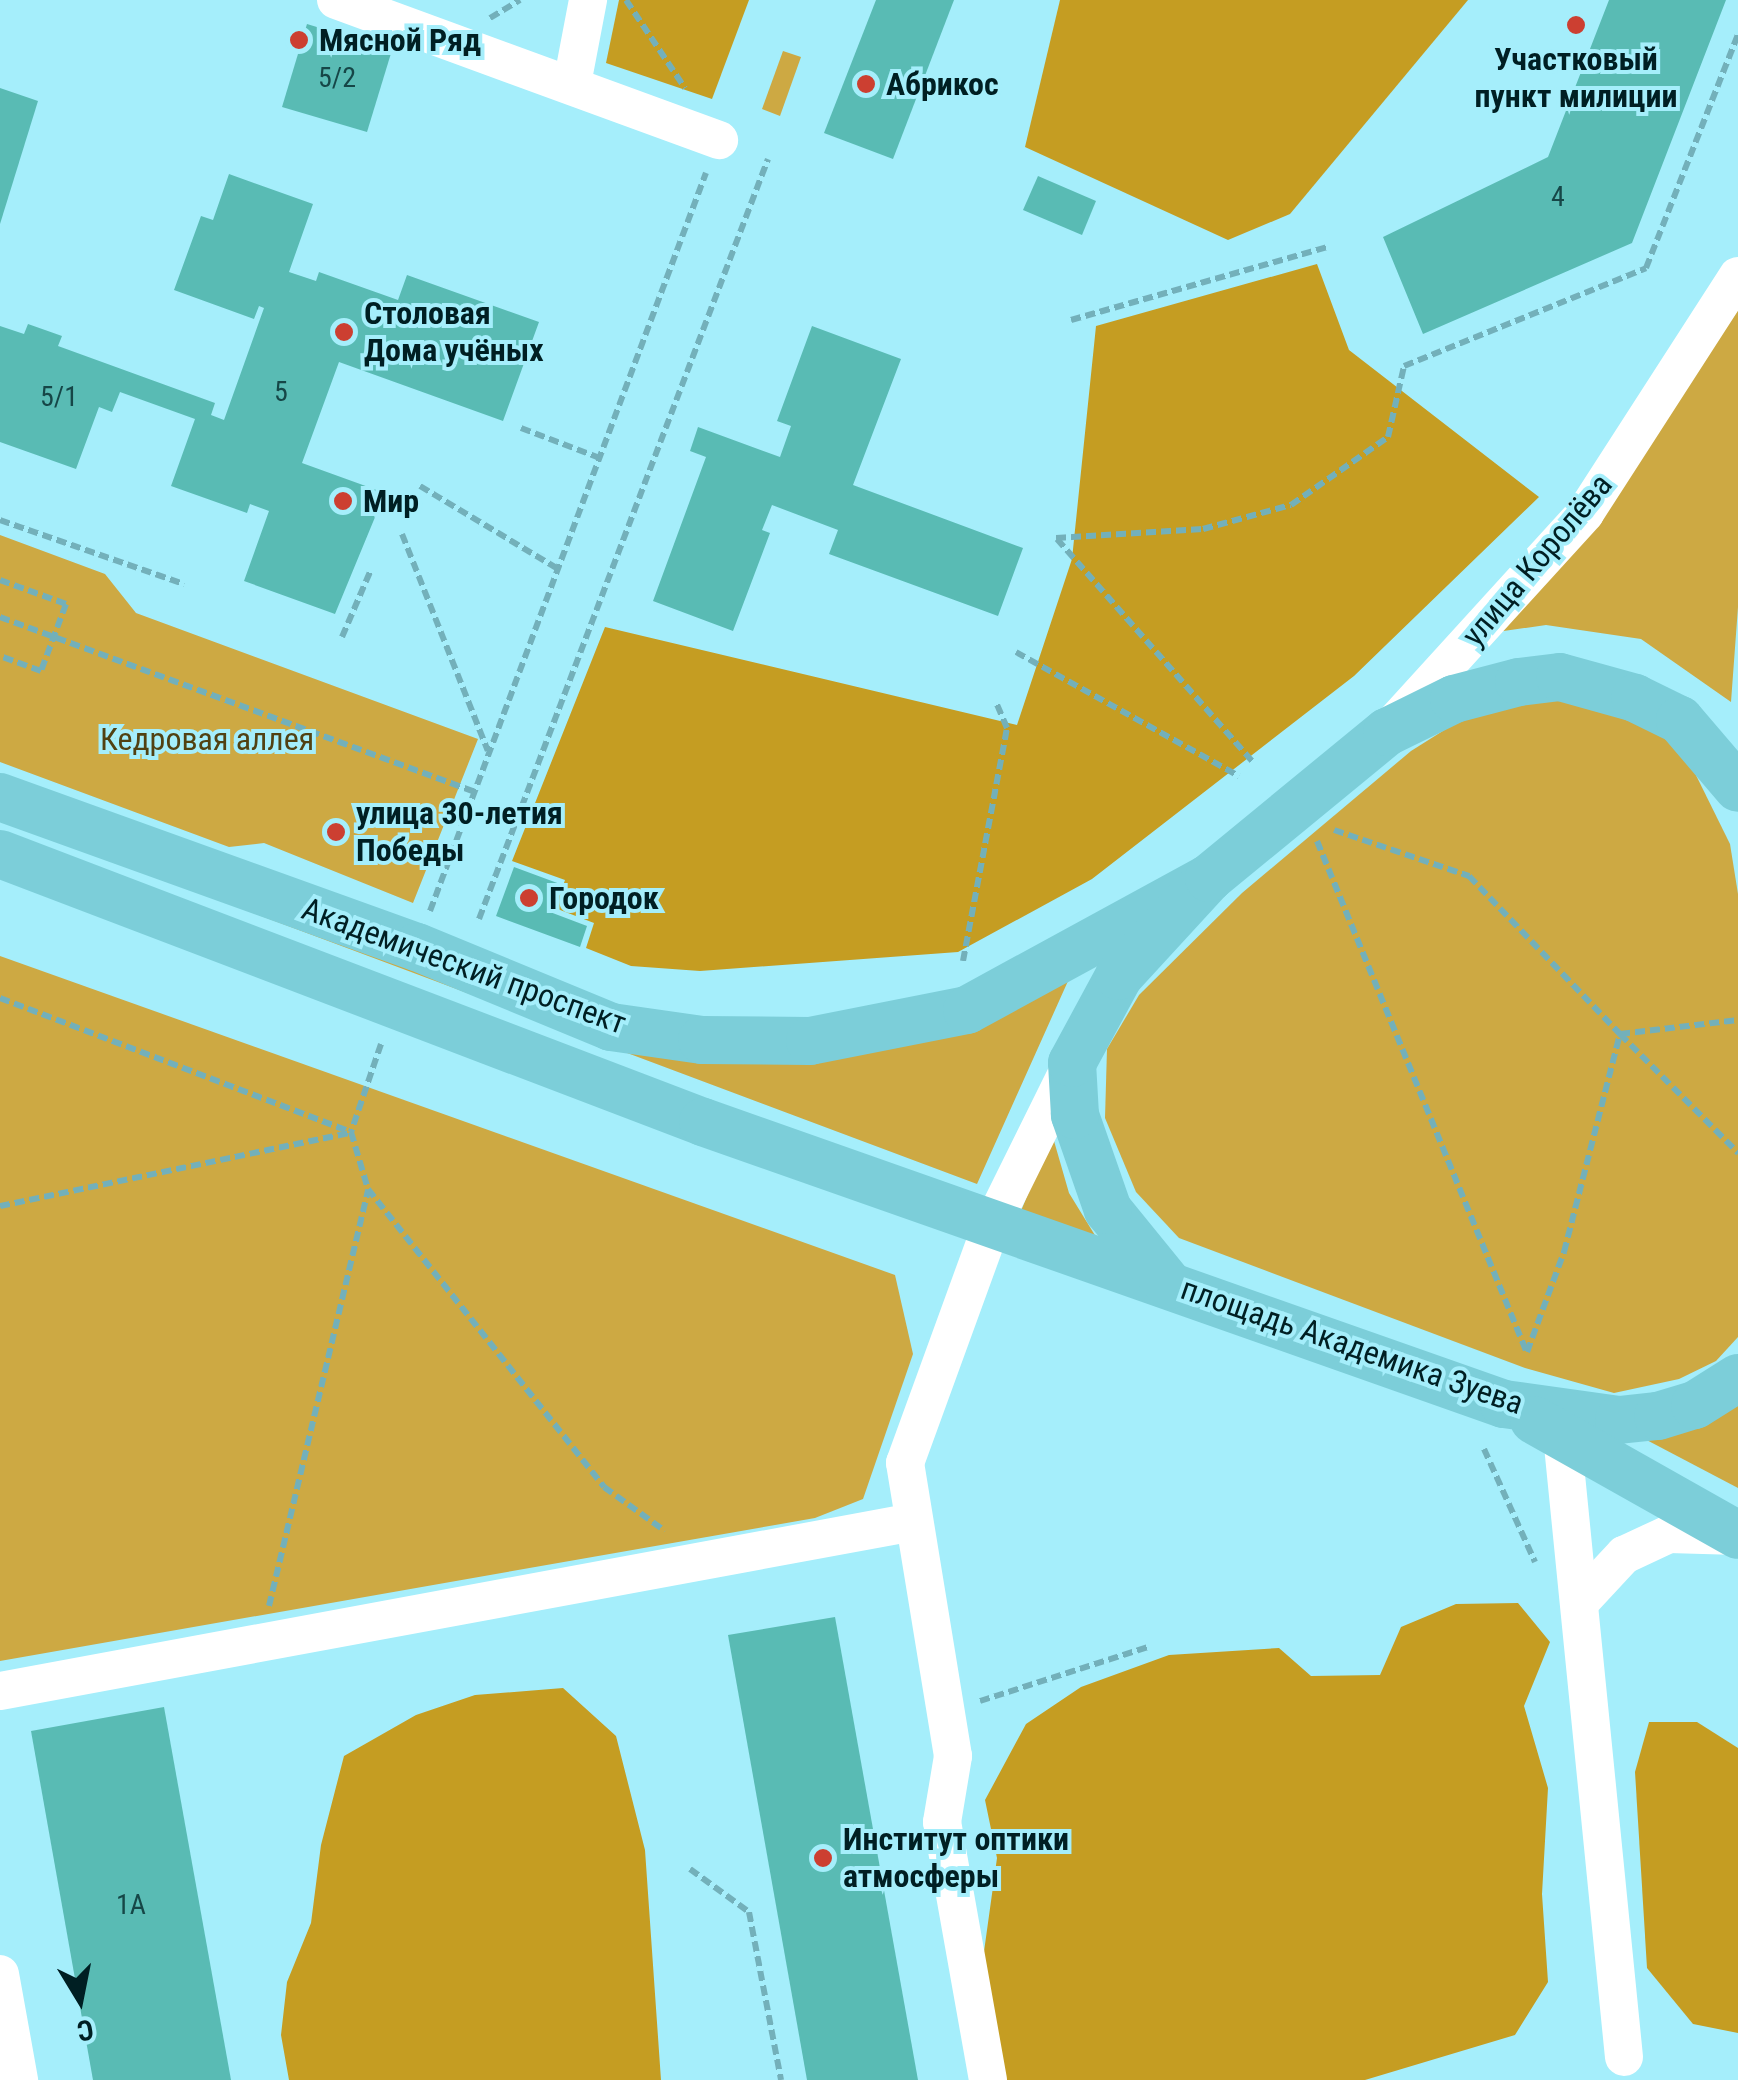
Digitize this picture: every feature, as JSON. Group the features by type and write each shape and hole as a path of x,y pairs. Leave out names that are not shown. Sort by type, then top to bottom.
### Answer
{"main road":[{"path":"1072,1063 1119,976 1209,878 1386,732 1454,699 1560,677 1603,686 1680,720 1738,788"},
{"name":"Академический проспект","path":"0,797 417,947 612,1028 702,1040 810,1041 966,1010 1209,878"},
{"name":"Академический проспект","path":"0,854 991,1227 1168,1285"},
{"name":"площадь Академика Зуева","path":"1072,1063 1087,1163 1108,1210 1168,1285 1504,1404 1620,1420 1658,1416 1695,1405 1738,1378"},
{"path":"1504,1404 1738,1536"}],"street":[{"path":"336,0 719,140"},
{"path":"572,84 588,0"},
{"name":"улица Королёва","path":"1386,732 1585,513 1738,276"},
{"path":"988,2080 942,1822 953,1756 905,1463 991,1227 1072,1063"},
{"path":"1562,1434 1582,1600 1624,2057"},
{"path":"0,1691 914,1522"},
{"path":"1582,1600 1624,1555 1669,1534 1738,1536"},
{"path":"0,1974 19,2080"}],"path":[{"path":"417,947 719,140 626,0"},
{"path":"1254,763 1056,538 1203,529 1292,505 1388,437 1404,366 1646,268 1738,35"},
{"path":"479,919 768,159"},
{"path":"1071,320 1328,247"},
{"path":"522,428 600,458"},
{"path":"420,486 558,569"},
{"path":"0,520 184,584"},
{"path":"402,534 489,754"},
{"path":"342,637 370,572"},
{"path":"0,580 66,604 41,672 0,656"},
{"path":"0,617 475,792"},
{"path":"1016,652 1239,776"},
{"path":"963,961 1007,728 997,704"},
{"path":"1309,822 1527,1353 1564,1252 1620,1034"},
{"path":"1327,828 1469,876 1738,1153"},
{"path":"0,998 351,1132"},
{"path":"396,1002 351,1132 368,1189 604,1487 706,1561"},
{"path":"1620,1034 1738,1020"},
{"path":"0,1206 351,1132"},
{"path":"260,1643 368,1189"},
{"path":"1484,1449 1537,1566"},
{"path":"946,1712 1148,1648"},
{"path":"690,1869 749,1912 781,2080"}],"green space":[{"path":"783,51 801,57 780,116 762,109"},
{"path":"1738,310 1738,607 1731,702 1641,639 1546,625 1483,634 1597,522"},
{"name":"Кедровая аллея","path":"0,535 105,574 136,613 478,739 413,903 264,843 229,847 0,762"},
{"path":"1563,695 1663,730 1688,759 1730,844 1738,894 1738,1337 1716,1361 1679,1379 1614,1393 1525,1368 1179,1238 1136,1192 1105,1118 1107,1049 1139,995 1242,893 1411,751 1465,717"},
{"path":"0,818 760,1047 1077,961 977,1184"},
{"path":"0,956 895,1275 913,1354 863,1499 815,1518 0,1661"},
{"path":"1052,1134 1069,1193 1096,1237 1021,1211"},
{"path":"1738,1398 1738,1488 1639,1436"}],"shaded area":[{"path":"619,0 749,0 712,99 606,63"},
{"path":"1060,0 1468,0 1290,214 1228,240 1025,147"},
{"path":"1317,264 1349,350 1539,497 1354,676 1092,879 958,952 700,971 631,966 586,948 594,923 555,908 565,880 512,861 605,627 1017,725 1072,559 1096,326"},
{"path":"1518,1603 1550,1642 1524,1706 1548,1788 1542,1894 1548,1982 1515,2035 1365,2080 1004,2080 982,1966 997,1858 985,1800 1026,1724 1081,1687 1169,1655 1279,1648 1311,1676 1380,1675 1401,1627 1456,1604"},
{"path":"563,1688 616,1736 645,1850 661,2080 289,2080 281,2035 287,1982 311,1923 321,1845 344,1756 416,1715 475,1695"},
{"path":"1649,1722 1697,1722 1738,1748 1738,2033 1693,2024 1647,1968 1635,1772"}],"building":[{"path":"876,0 954,0 893,159 824,133"},
{"path":"1609,0 1726,0 1632,243 1423,334 1383,237 1548,157"},
{"path":"307,24 392,50 367,132 282,107"},
{"path":"0,88 38,101 0,224"},
{"path":"229,174 313,204 289,272 316,281 319,272 398,300 407,275 539,322 503,421 339,362 302,463 385,493 335,614 244,581 269,511 250,504 247,513 171,486 195,419 120,392 112,412 99,407 76,469 0,442 0,326 24,334 28,324 62,336 58,346 215,403 211,415 224,420 264,308 259,306 254,319 174,290 201,216 213,220"},
{"path":"1038,176 1096,201 1082,235 1023,210"},
{"path":"812,326 901,359 853,485 1023,548 998,616 829,554 838,530 772,505 762,530 770,533 733,631 653,601 706,457 690,451 698,427 780,457 791,426 777,421"},
{"name":"Городок","path":"514,867 560,884 550,912 587,926 580,947 496,916"},
{"name":"Институт оптики атмосферы","path":"835,1617 918,2080 807,2080 728,1635"},
{"path":"164,1707 231,2080 93,2080 31,1731"}],"place":[{"name":"Участковый пункт милиции","path":"1576,25"},
{"name":"Мясной Ряд","path":"299,40"},
{"name":"Абрикос","path":"866,84"},
{"name":"Столовая Дома учёных","path":"344,332"},
{"name":"Мир","path":"343,501"},
{"name":"улица 30-летия Победы","path":"336,832"},
{"name":"Городок","path":"529,898"},
{"name":"Институт оптики атмосферы","path":"823,1858"}]}
